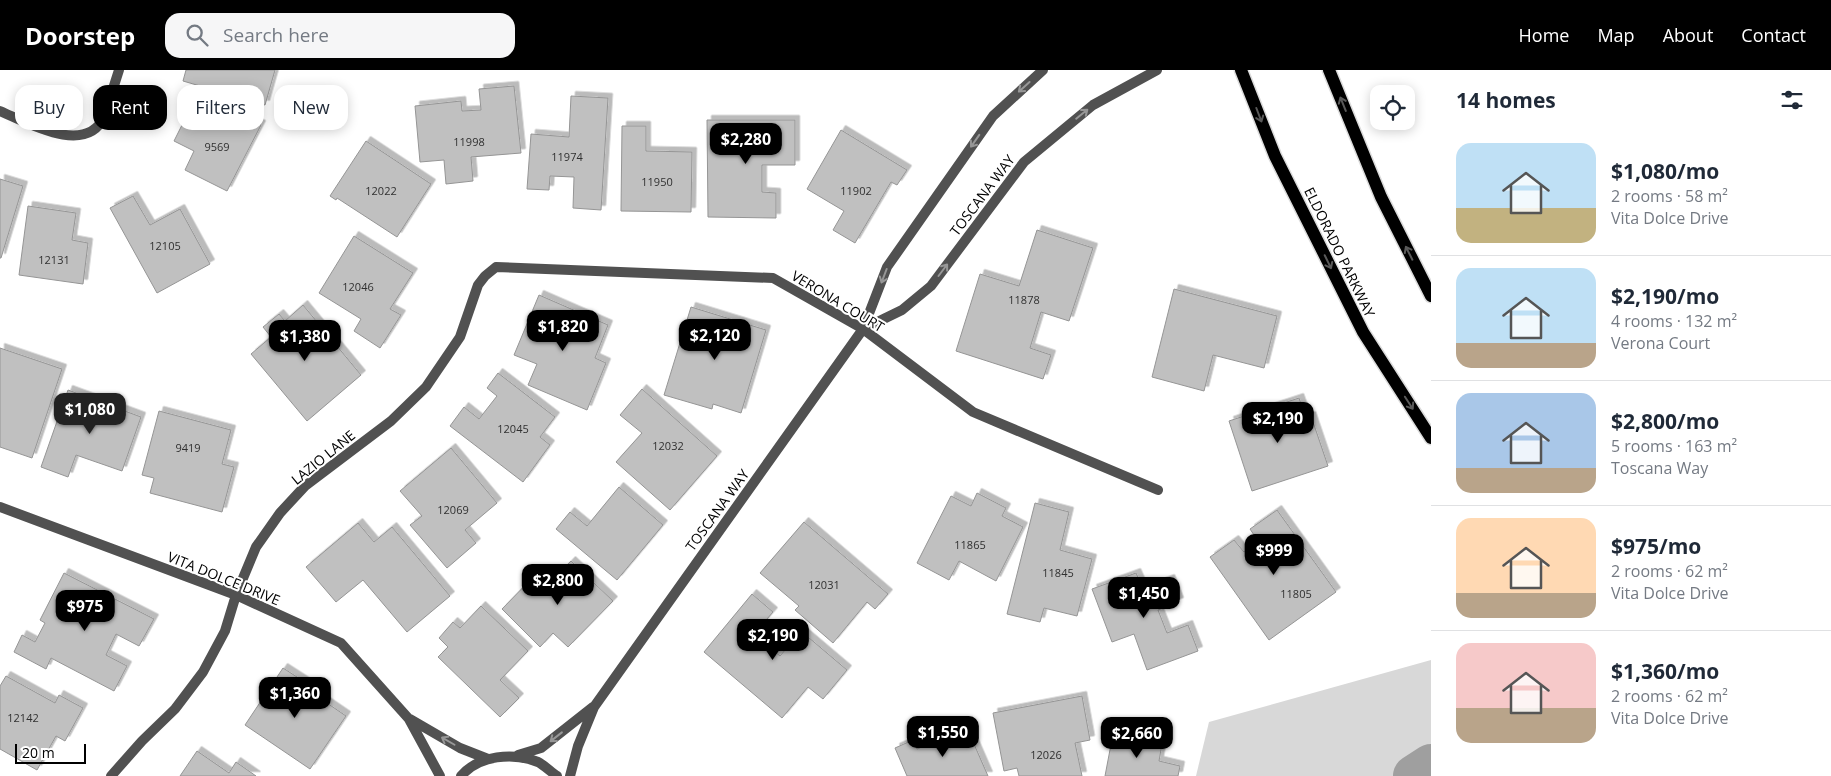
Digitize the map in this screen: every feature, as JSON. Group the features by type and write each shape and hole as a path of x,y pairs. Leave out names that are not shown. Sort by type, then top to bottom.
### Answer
{"main road":[{"name":"ELDORADO PARKWAY","path":"1241,70 1275,156 1363,332 1431,438"},
{"path":"1329,70 1381,196 1431,296"}],"street":[{"path":"0,112 68,136 80,136 90,133 101,124 119,70"},
{"name":"TOSCANA WAY","path":"570,776 578,746 594,707 863,329 887,267 892,259 993,116 1043,70"},
{"name":"TOSCANA WAY","path":"863,329 902,310 931,286 1024,162 1093,105 1157,70"},
{"name":"VERONA COURT","path":"496,267 773,278 863,329 973,412 1158,490"},
{"name":"LAZIO LANE","path":"111,776 136,747 175,709 194,685 218,645 256,547 280,513 306,486 391,421 426,387 460,337 478,285 484,276 496,267"},
{"name":"VITA DOLCE DRIVE","path":"0,507 236,595 341,643 409,718 440,776"},
{"name":"TOSCANA WAY","path":"511,756 541,748 594,707"},
{"name":"VITA DOLCE DRIVE","path":"409,718 460,748 488,759"},
{"path":"461,776 466,770 488,759 511,756 539,763 557,776"}],"shaded area":[{"path":"1431,660 1431,776 1196,776 1209,722"}],"building":[{"path":"186,70 275,70 265,105 264,85 197,85 183,81"},
{"path":"514,86 521,153 471,157 473,181 446,184 444,160 420,162 415,106 461,101 462,111 481,110 479,89"},
{"path":"571,96 608,98 601,210 573,208 574,177 550,176 549,190 527,189 531,134 569,137"},
{"path":"707,120 795,120 795,165 762,165 762,192 776,193 776,218 708,217"},
{"path":"622,126 646,126 646,151 692,152 691,212 621,211"},
{"path":"180,130 258,130 227,191 185,170 194,151 174,141"},
{"path":"841,130 907,170 897,185 891,182 855,243 833,230 844,211 807,189"},
{"path":"366,141 431,184 397,237 337,198 336,200 330,196"},
{"path":"0,179 23,186 1,258 0,258"},
{"path":"133,196 150,225 180,209 210,264 157,293 110,208"},
{"path":"28,206 76,213 72,240 88,243 83,284 19,275"},
{"path":"1037,230 1093,248 1069,321 1041,312 1030,348 1051,355 1043,379 956,351 980,274 1019,286"},
{"path":"354,236 413,273 390,309 401,315 380,348 354,331 361,319 319,293"},
{"path":"1174,289 1277,316 1264,368 1213,355 1204,391 1152,377"},
{"path":"539,295 608,325 595,358 606,363 587,410 528,385 537,364 514,355"},
{"path":"303,305 361,375 307,421 251,354 271,337 263,327 279,314 285,321"},
{"path":"691,307 766,330 741,413 713,404 712,409 664,395"},
{"path":"0,348 62,369 32,458 0,447"},
{"path":"498,373 555,417 540,437 550,445 523,482 450,426 464,407 479,419 497,396 487,388"},
{"path":"642,389 717,456 670,510 616,462 642,433 620,415"},
{"path":"68,390 141,417 122,471 76,455 68,477 41,467"},
{"path":"1299,398 1306,418 1311,416 1328,466 1252,491 1229,421"},
{"path":"159,411 231,430 222,464 234,467 222,512 150,493 154,478 142,475"},
{"path":"451,448 497,503 465,530 476,543 447,568 410,525 422,516 400,491"},
{"path":"619,487 663,525 617,580 556,529 570,512 587,526"},
{"path":"977,493 1006,508 1002,516 1023,527 996,581 959,561 949,580 917,563 951,496 971,506"},
{"path":"1035,503 1069,512 1060,550 1092,559 1077,616 1044,608 1040,622 1007,614"},
{"path":"1277,510 1336,592 1269,640 1210,557 1234,540 1244,552 1258,541 1250,529"},
{"path":"804,522 888,594 875,609 867,602 833,643 795,610 799,606 760,573"},
{"path":"358,523 374,542 392,527 450,596 407,632 363,580 336,602 306,567"},
{"path":"571,561 613,601 568,647 553,633 540,647 502,609 540,570 552,581"},
{"path":"64,573 154,619 139,646 116,634 106,655 127,666 114,691 51,658 46,669 14,652 22,635 35,642 45,623 40,620"},
{"path":"1136,573 1143,589 1170,579 1179,602 1158,610 1167,633 1188,625 1198,651 1147,670 1134,634 1112,642 1092,589"},
{"path":"752,594 773,612 754,634 780,656 801,631 847,670 823,699 808,687 782,718 704,652"},
{"path":"481,606 528,651 500,680 519,698 500,717 438,657 448,647 439,638 453,622 460,628"},
{"path":"283,668 311,686 308,690 346,716 310,769 245,725"},
{"path":"6,676 55,703 59,695 83,708 65,741 56,736 37,770 0,749 0,686"},
{"path":"1082,696 1090,740 1075,743 1082,776 1019,776 1017,768 1004,771 993,713"},
{"path":"967,728 988,776 907,776 895,748 913,740 917,749"},
{"path":"1113,734 1162,744 1159,761 1180,766 1178,776 1105,776"},
{"path":"197,751 229,773 236,762 256,776 180,776"}],"waterway":[{"path":"1414,776 1431,765"}]}
